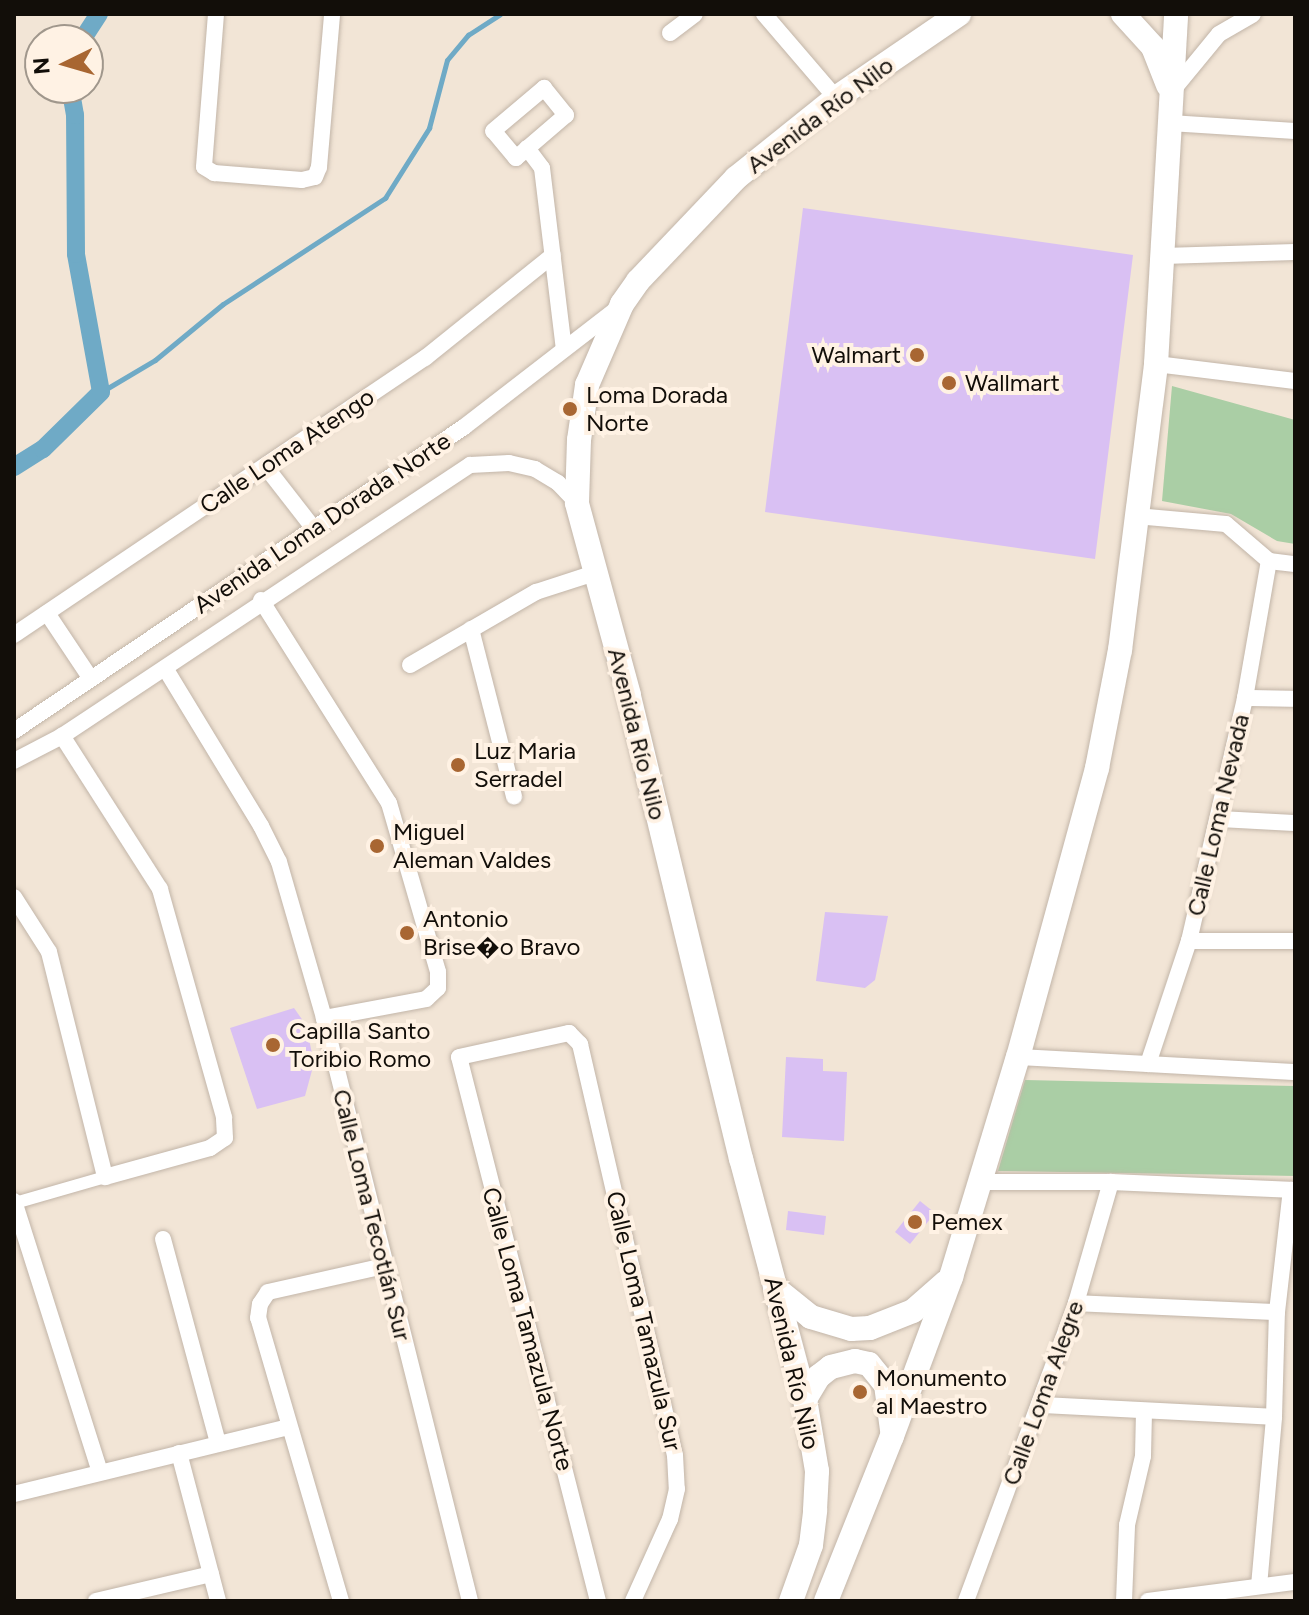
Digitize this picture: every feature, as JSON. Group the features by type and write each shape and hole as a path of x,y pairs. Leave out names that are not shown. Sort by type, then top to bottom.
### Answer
{"main road":[{"name":"Avenida Río Nilo","path":"791,1601 811,1545 815,1510 817,1471 805,1399 629,695 577,503 579,440 587,385 622,304 638,281 736,178 836,98 959,14"},
{"path":"1123,14 1144,34 1160,61 1169,91 1170,123"},
{"path":"826,1601 951,1277 1018,1057 1097,768 1120,650 1156,364 1176,14"},
{"path":"775,1288 811,1317 851,1329 870,1328 913,1311 951,1277"},
{"path":"805,1399 818,1377 831,1367 855,1361 869,1364 886,1385 892,1436"}],"street":[{"path":"216,14 204,167 214,173 302,180 315,177 332,14"},
{"path":"670,33 695,14"},
{"path":"764,14 836,98"},
{"path":"1173,90 1219,34 1253,14"},
{"path":"544,88 566,115 527,148 516,158 493,131 544,88"},
{"path":"1170,123 1295,131"},
{"path":"527,148 542,168 564,349"},
{"path":"1163,256 1295,252"},
{"name":"Calle Loma Atengo","path":"14,635 469,326 553,255"},
{"name":"Avenida Loma Dorada Norte","path":"14,731 464,427 622,304"},
{"path":"1156,364 1295,381"},
{"name":"Avenida Loma Dorada Norte","path":"14,761 62,736 261,600 470,465 509,463 535,469 558,483 577,503"},
{"path":"265,466 314,529"},
{"path":"1136,516 1226,524 1269,561 1295,564"},
{"name":"Calle Loma Nevada","path":"1148,1064 1189,941 1219,819 1245,698 1269,561"},
{"path":"410,665 536,592 595,573"},
{"path":"261,600 389,803 438,972 438,988 426,999 324,1018"},
{"path":"47,613 91,679"},
{"path":"471,629 514,797"},
{"name":"Calle Loma Tecotlán Sur","path":"165,668 261,826 279,862 324,1018 470,1601"},
{"path":"1245,698 1295,699"},
{"path":"62,736 160,889 224,1117 225,1138 210,1148 14,1202 100,1472"},
{"path":"1219,819 1295,823"},
{"path":"14,897 49,952 105,1177"},
{"path":"1189,941 1295,941"},
{"name":"Calle Loma Tamazula Sur","path":"459,1057 470,1052 569,1033 576,1037 675,1455 677,1489 670,1519 633,1601"},
{"name":"Calle Loma Tamazula Norte","path":"459,1057 598,1601"},
{"path":"1018,1057 1295,1072"},
{"path":"981,1182 1111,1182 1293,1190 1277,1312 1274,1417 1259,1586"},
{"name":"Calle Loma Alegre","path":"966,1601 1041,1405 1076,1303 1111,1182"},
{"path":"163,1239 218,1443"},
{"path":"341,1601 258,1318 260,1304 268,1292 384,1266"},
{"path":"1076,1303 1277,1312"},
{"path":"1041,1405 1144,1413 1274,1417"},
{"path":"1124,1601 1127,1525 1143,1456 1144,1413"},
{"path":"14,1494 289,1427"},
{"path":"179,1453 218,1601"},
{"path":"96,1601 211,1574"},
{"path":"1148,1601 1225,1596 1259,1586 1295,1582"}],"green space":[{"path":"1172,386 1295,420 1295,544 1277,541 1231,514 1162,501"},
{"path":"1025,1080 1295,1086 1295,1176 998,1171"}],"building":[{"name":"Wallmart","path":"803,208 1133,255 1095,559 765,512"},
{"path":"825,912 888,916 875,980 865,988 816,981"},
{"name":"Capilla Santo Toribio Romo","path":"294,1008 306,1025 314,1063 305,1096 257,1109 230,1028"},
{"path":"786,1057 823,1059 823,1071 847,1072 844,1141 782,1137"},
{"name":"Pemex","path":"920,1201 935,1213 910,1244 895,1232"},
{"path":"788,1211 826,1216 824,1235 786,1230"}],"waterway":[{"path":"92,24 99,14"},
{"path":"101,392 155,360 223,304 385,198 429,128 447,60 468,35 500,14"},
{"path":"14,467 43,449 101,392 76,254 73,104"}],"place":[{"name":"Walmart","path":"917,355"},
{"name":"Wallmart","path":"949,383"},
{"name":"Loma Dorada Norte","path":"570,409"},
{"name":"Luz Maria Serradel","path":"458,765"},
{"name":"Miguel Aleman Valdes","path":"377,846"},
{"name":"Antonio Brise�o Bravo","path":"407,933"},
{"name":"Capilla Santo Toribio Romo","path":"273,1045"},
{"name":"Pemex","path":"915,1222"},
{"name":"Monumento al Maestro","path":"860,1392"}]}
